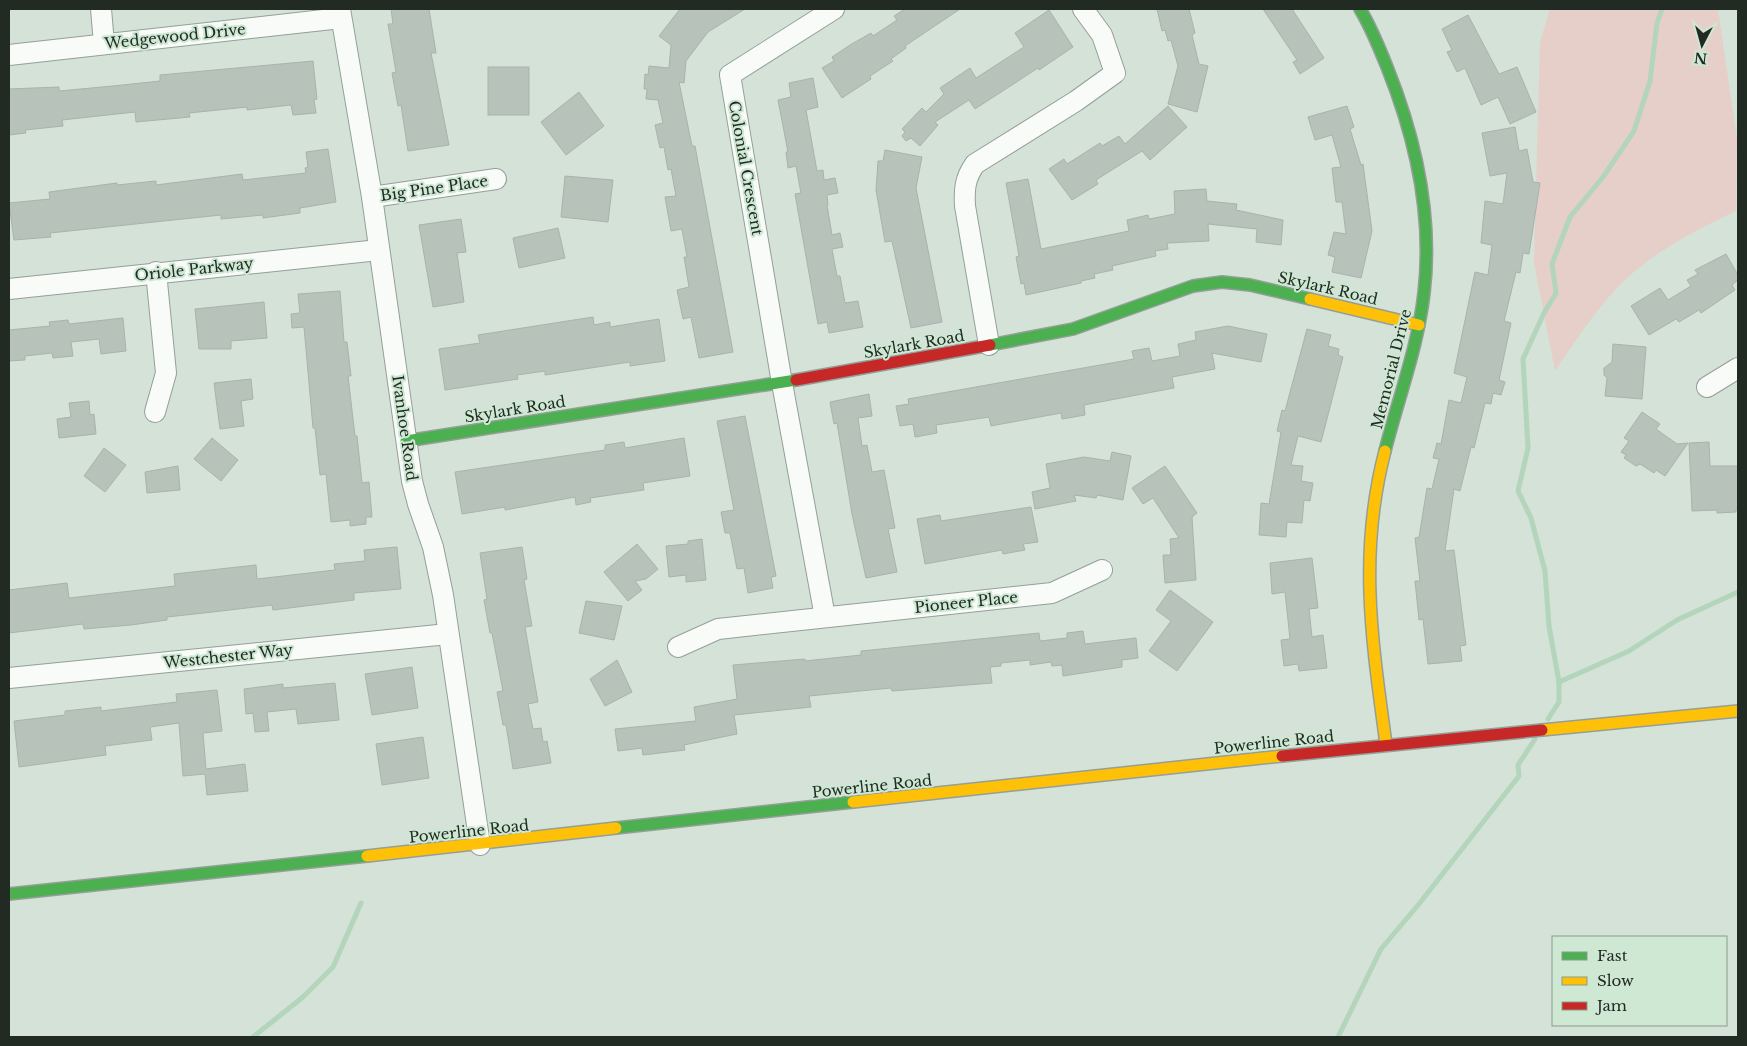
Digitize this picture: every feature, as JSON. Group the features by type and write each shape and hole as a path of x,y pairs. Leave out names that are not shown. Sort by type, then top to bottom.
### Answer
{"main road":[{"name":"Memorial Drive","path":"1360,9 1366,18 1392,79 1421,179 1427,235 1419,325 1372,510 1367,573 1372,643 1386,744"},
{"name":"Skylark Road","path":"406,441 782,383 1073,329 1192,286 1222,282 1250,285 1419,325"},
{"name":"Powerline Road","path":"9,894 480,845 1386,744 1738,711"}],"street":[{"path":"100,9 104,44"},
{"name":"Colonial Crescent","path":"782,383 730,75 834,9"},
{"path":"989,345 965,206 964,188 967,175 975,164 1115,73 1102,35 1083,9"},
{"name":"Wedgewood Drive","path":"9,55 341,13"},
{"name":"Ivanhoe Road","path":"341,13 372,197 414,492 436,559 480,845"},
{"name":"Big Pine Place","path":"372,197 496,179"},
{"name":"Oriole Parkway","path":"9,289 379,250"},
{"path":"155,412 166,373 156,272"},
{"path":"1707,386 1738,368"},
{"path":"782,383 825,617"},
{"name":"Pioneer Place","path":"678,647 718,629 1052,593 1102,570"},
{"name":"Westchester Way","path":"9,678 448,634"}],"shaded area":[{"path":"1550,9 1718,9 1737,139 1736,211 1674,243 1627,278 1604,302 1555,371 1534,263 1540,42"}],"building":[{"path":"391,9 429,9 436,53 431,53 449,145 408,151 401,105 398,106 392,73 396,72 388,24 393,24"},
{"path":"680,9 745,9 708,32 686,61 684,83 679,82 692,146 695,146 733,352 699,358 691,317 683,319 677,290 689,287 684,257 687,257 682,229 671,231 665,197 676,196 671,169 668,170 664,147 660,148 655,125 663,123 658,100 646,99 647,89 644,89 645,74 648,75 649,66 669,68 671,45 659,36"},
{"path":"905,9 960,9 905,46 906,48 891,59 893,61 870,76 871,79 842,98 822,68 834,61 832,57 850,45 871,33 873,36 897,20 894,16"},
{"path":"1157,9 1189,9 1195,33 1192,35 1199,64 1208,66 1197,112 1168,104 1178,66 1171,40 1168,41 1165,30 1162,31"},
{"path":"1263,9 1292,9 1324,58 1300,74 1293,62 1297,60"},
{"path":"1049,10 1073,47 975,109 969,100 935,122 938,125 920,146 911,138 906,141 902,136 905,132 902,129 922,108 926,112 944,94 940,88 970,68 976,78 1024,47 1015,33"},
{"path":"1468,15 1499,74 1517,67 1536,112 1510,124 1498,97 1481,105 1465,68 1457,72 1447,52 1452,50 1442,29"},
{"path":"313,61 317,99 314,100 316,113 293,115 291,105 247,110 247,107 189,113 190,117 136,122 135,112 62,120 63,126 25,130 26,133 9,135 9,89 59,87 59,91 160,81 160,75"},
{"path":"488,67 529,67 529,115 488,115"},
{"path":"813,78 818,107 806,110 817,171 823,170 824,180 835,178 838,193 827,195 832,235 840,233 843,247 832,249 837,276 840,276 845,303 858,301 863,327 829,333 827,322 818,324 795,194 801,193 796,166 788,168 786,152 788,152 778,100 791,97 789,83"},
{"path":"579,92 604,126 566,155 541,122"},
{"path":"1168,106 1187,127 1150,160 1142,151 1096,180 1098,184 1072,200 1049,169 1064,159 1067,164 1100,143 1102,146 1119,136 1125,144"},
{"path":"1347,106 1354,127 1350,129 1361,165 1363,164 1372,231 1361,278 1332,272 1335,257 1328,255 1334,232 1346,234 1342,202 1336,202 1332,168 1341,167 1332,135 1315,140 1308,117"},
{"path":"1515,127 1519,151 1527,149 1533,182 1540,183 1529,254 1523,253 1520,273 1516,272 1504,321 1511,323 1499,380 1505,382 1501,395 1493,393 1491,404 1485,403 1474,448 1471,447 1460,491 1454,489 1445,551 1454,550 1466,645 1460,646 1462,661 1428,664 1423,619 1419,620 1415,581 1420,581 1415,538 1419,537 1427,488 1432,489 1439,459 1433,458 1437,443 1441,444 1449,400 1461,403 1467,377 1454,373 1475,272 1488,275 1492,245 1481,243 1485,201 1503,204 1507,173 1490,176 1482,133"},
{"path":"328,149 336,202 300,208 300,213 263,218 263,215 221,219 221,215 50,233 51,237 14,240 9,203 50,199 49,192 117,183 117,185 156,181 156,185 242,174 243,180 306,173 305,168 308,167 306,152"},
{"path":"885,150 922,157 916,188 942,322 911,328 892,241 885,242 876,190 878,161 883,161"},
{"path":"565,176 613,180 608,222 561,217"},
{"path":"1028,179 1041,249 1129,231 1127,220 1148,215 1149,219 1175,214 1174,191 1206,189 1207,201 1237,204 1236,210 1283,220 1281,245 1256,242 1257,229 1208,224 1209,241 1167,243 1168,249 1155,251 1156,256 1112,266 1113,270 1094,274 1095,278 1081,281 1081,283 1026,295 1024,283 1021,284 1016,257 1019,256 1006,183"},
{"path":"461,219 466,252 457,253 464,302 433,307 419,225"},
{"path":"558,228 565,258 519,268 513,238"},
{"path":"1726,254 1738,275 1738,280 1732,285 1735,290 1701,313 1699,310 1679,322 1676,319 1649,335 1631,306 1660,288 1668,300 1691,286 1687,280 1698,274 1695,270"},
{"path":"340,291 344,342 347,342 351,376 348,376 355,436 357,436 362,483 369,482 372,517 366,517 366,524 350,526 350,520 331,522 326,474 320,475 315,428 313,428 304,327 292,328 291,314 300,313 298,294"},
{"path":"264,302 267,338 231,341 231,349 199,349 195,309"},
{"path":"593,317 594,325 610,322 610,327 659,319 665,361 630,366 630,362 545,375 545,371 517,375 518,379 445,390 439,349 480,343 478,335"},
{"path":"123,318 126,351 101,354 99,339 71,342 73,356 53,358 52,353 25,356 25,360 9,361 9,330 50,326 49,322 68,320 69,324"},
{"path":"1228,326 1267,334 1261,362 1212,353 1215,369 1172,377 1174,388 1084,405 1085,415 1062,419 1061,413 991,426 989,417 936,425 937,433 915,437 913,424 900,426 896,406 909,404 908,399 1134,359 1132,351 1149,348 1152,361 1180,356 1178,344 1196,340 1195,332"},
{"path":"1307,329 1331,335 1328,346 1339,349 1338,355 1343,357 1321,442 1298,436 1291,465 1303,466 1301,481 1313,483 1310,501 1304,500 1302,523 1287,522 1286,537 1259,535 1261,503 1269,504 1281,432 1277,431 1282,410 1285,411"},
{"path":"1613,344 1646,347 1642,399 1605,396 1607,378 1604,375 1604,368 1612,362"},
{"path":"251,379 253,399 241,401 244,426 220,429 214,383"},
{"path":"869,394 872,416 858,418 862,446 867,445 872,472 884,470 895,528 888,529 897,572 866,578 852,514 837,423 834,424 830,402"},
{"path":"89,401 90,415 94,414 96,434 59,438 57,419 71,417 69,403"},
{"path":"1642,412 1660,424 1656,429 1677,444 1688,443 1665,476 1656,470 1654,473 1640,464 1636,466 1624,458 1626,455 1621,452 1629,441 1624,438"},
{"path":"745,416 776,576 771,577 773,588 748,593 744,568 737,569 730,533 725,533 721,512 734,510 717,421"},
{"path":"212,438 238,460 221,481 194,459"},
{"path":"684,438 690,476 643,483 644,490 590,498 591,502 576,505 575,497 505,510 505,507 462,514 455,472 605,450 605,445 624,442 625,448"},
{"path":"1709,442 1710,466 1738,466 1738,509 1736,509 1736,512 1717,513 1717,510 1692,511 1689,443"},
{"path":"104,448 126,465 105,492 84,476"},
{"path":"1112,452 1131,456 1123,500 1097,495 1096,498 1074,495 1076,501 1035,509 1032,492 1050,488 1046,464 1084,457 1110,461"},
{"path":"178,466 180,490 147,493 145,472"},
{"path":"1165,466 1197,513 1192,517 1196,580 1165,583 1163,555 1171,555 1170,539 1179,538 1153,498 1143,504 1132,488"},
{"path":"1031,507 1038,542 1023,544 1025,550 1003,554 1002,550 925,564 917,519 940,515 941,521"},
{"path":"702,539 706,580 686,582 686,575 669,577 666,546 688,544 688,541"},
{"path":"637,544 658,569 646,579 635,581 642,590 628,601 604,572"},
{"path":"397,547 401,589 354,593 354,600 273,610 272,605 167,617 167,620 131,625 84,629 83,624 9,633 9,590 67,583 69,598 175,586 174,574 256,565 257,579 335,570 334,564 365,561 364,550"},
{"path":"522,547 527,579 524,580 532,626 525,627 538,702 528,704 533,729 541,728 543,742 547,741 551,763 513,769 506,725 503,725 497,692 503,691 484,600 487,599 480,553"},
{"path":"1312,558 1318,608 1309,609 1312,637 1323,635 1327,668 1299,671 1298,664 1284,666 1281,640 1290,639 1285,592 1272,594 1270,563"},
{"path":"1170,590 1213,622 1177,671 1149,651 1171,621 1156,610"},
{"path":"586,601 622,606 614,640 579,633"},
{"path":"1083,631 1085,644 1136,638 1138,658 1122,660 1122,667 1063,676 1062,665 1052,666 1051,662 1030,665 1030,660 1001,663 1001,666 990,667 992,683 892,691 891,688 809,696 811,707 734,715 737,734 684,745 685,750 643,755 642,748 618,751 615,729 696,721 694,707 737,699 733,665 805,659 805,661 861,655 861,651 1039,633 1040,641 1067,638 1067,633"},
{"path":"617,660 632,692 605,706 590,679"},
{"path":"412,667 418,708 372,715 365,674"},
{"path":"335,683 339,720 298,724 296,709 267,712 269,731 255,732 253,713 246,714 244,689 283,684 283,688"},
{"path":"217,690 222,731 203,733 206,769 245,764 248,791 207,795 205,774 183,776 179,723 150,727 152,740 105,746 106,755 19,767 14,721 65,715 65,711 101,707 101,711 177,702 176,694"},
{"path":"423,737 429,778 382,785 376,744"}],"waterway":[{"path":"1548,719 1559,702 1559,682 1549,626 1545,571 1531,518 1518,491 1528,448 1523,359 1544,313 1556,293 1552,264 1570,217 1603,177 1634,131 1650,81 1657,23 1662,9"},
{"path":"1559,682 1629,651 1677,620 1738,592"},
{"path":"1338,1037 1381,949 1419,904 1519,776 1518,765 1535,739"},
{"path":"253,1037 303,997 333,967 361,903"}],"traffic: fast":[{"path":"1360,9 1381,52 1406,122 1420,178 1426,235 1426,264 1421,313 1385,451"},
{"path":"990,345 1073,329 1193,286 1222,282 1250,285 1310,299"},
{"path":"406,441 796,380"},
{"path":"616,828 853,802"},
{"path":"9,894 367,856"}],"traffic: slow":[{"path":"1310,299 1419,325"},
{"path":"1385,451 1372,526 1370,598 1372,633 1386,744"},
{"path":"1542,730 1738,711"},
{"path":"853,802 1282,756"},
{"path":"367,856 616,828"}],"traffic: jam":[{"path":"796,380 990,345"},
{"path":"1282,756 1542,730"}]}
